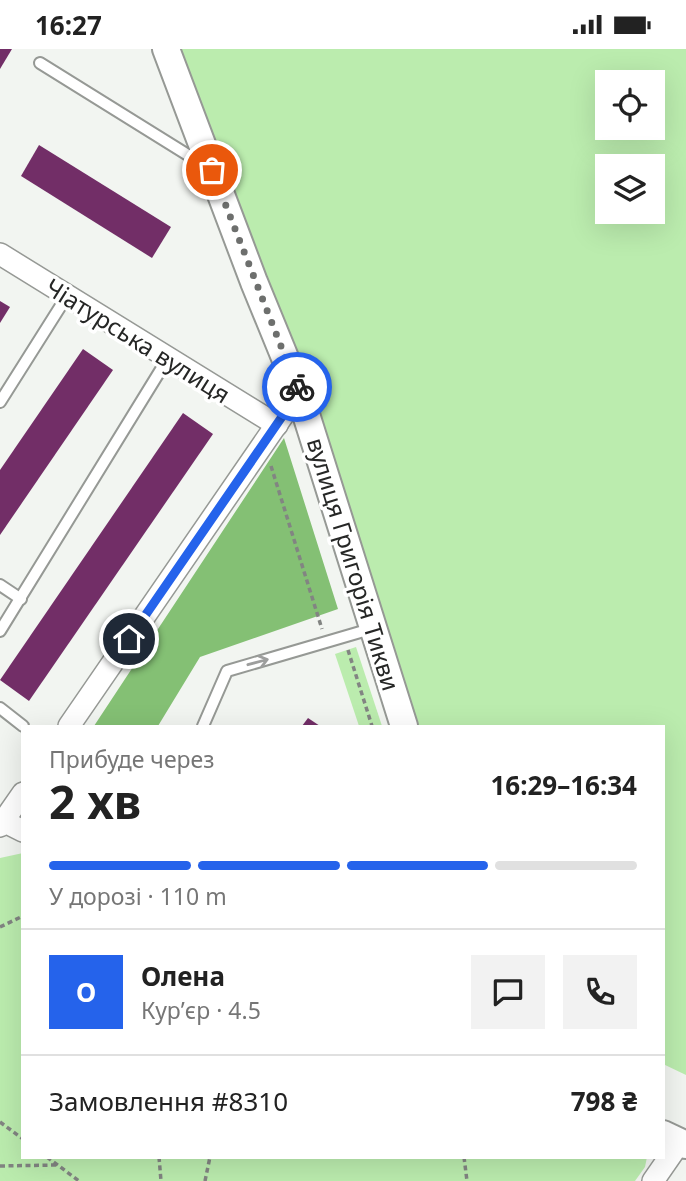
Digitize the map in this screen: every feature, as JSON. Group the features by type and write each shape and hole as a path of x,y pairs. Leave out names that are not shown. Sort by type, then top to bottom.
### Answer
{"street":[{"name":"вулиця Григорія Тикви","path":"166,49 299,392 404,725"},
{"name":"Чіатурська вулиця","path":"0,254 277,425"},
{"path":"70,725 299,392"},
{"path":"21,796 2,824 21,830"},
{"path":"653,1181 676,1140"}],"lane":[{"path":"40,63 212,170"},
{"path":"0,402 67,296"},
{"path":"0,631 168,358"},
{"path":"0,585 21,599"},
{"path":"203,725 227,671 374,628"},
{"path":"0,708 22,725"}],"path":[{"path":"264,443 327,643"},
{"path":"344,638 372,725"},
{"path":"0,927 21,919"},
{"path":"0,1122 21,1136"},
{"path":"50,1159 79,1181"},
{"path":"159,1159 161,1181"},
{"path":"205,1181 210,1159"},
{"path":"464,1159 467,1181"},
{"path":"0,1166 58,1165"}],"green space":[{"path":"165,49 686,49 686,1075 665,1065 665,725 413,725"},
{"path":"284,438 338,609 200,657 159,725 95,725"},
{"path":"356,647 382,725 359,725 335,654"},
{"path":"21,853 21,1159 647,1159 645,1167 635,1181 0,1181 0,858"}],"building":[{"path":"0,49 12,49 0,69"},
{"path":"39,145 171,227 152,258 21,176"},
{"path":"0,301 10,307 0,323"},
{"path":"83,349 113,370 0,535 0,470"},
{"path":"183,413 213,434 29,701 0,680"},
{"path":"308,718 318,725 303,725"}],"way so far":[{"path":"212,170 297,387"}],"route":[{"path":"129,639 299,392 297,387"}]}
